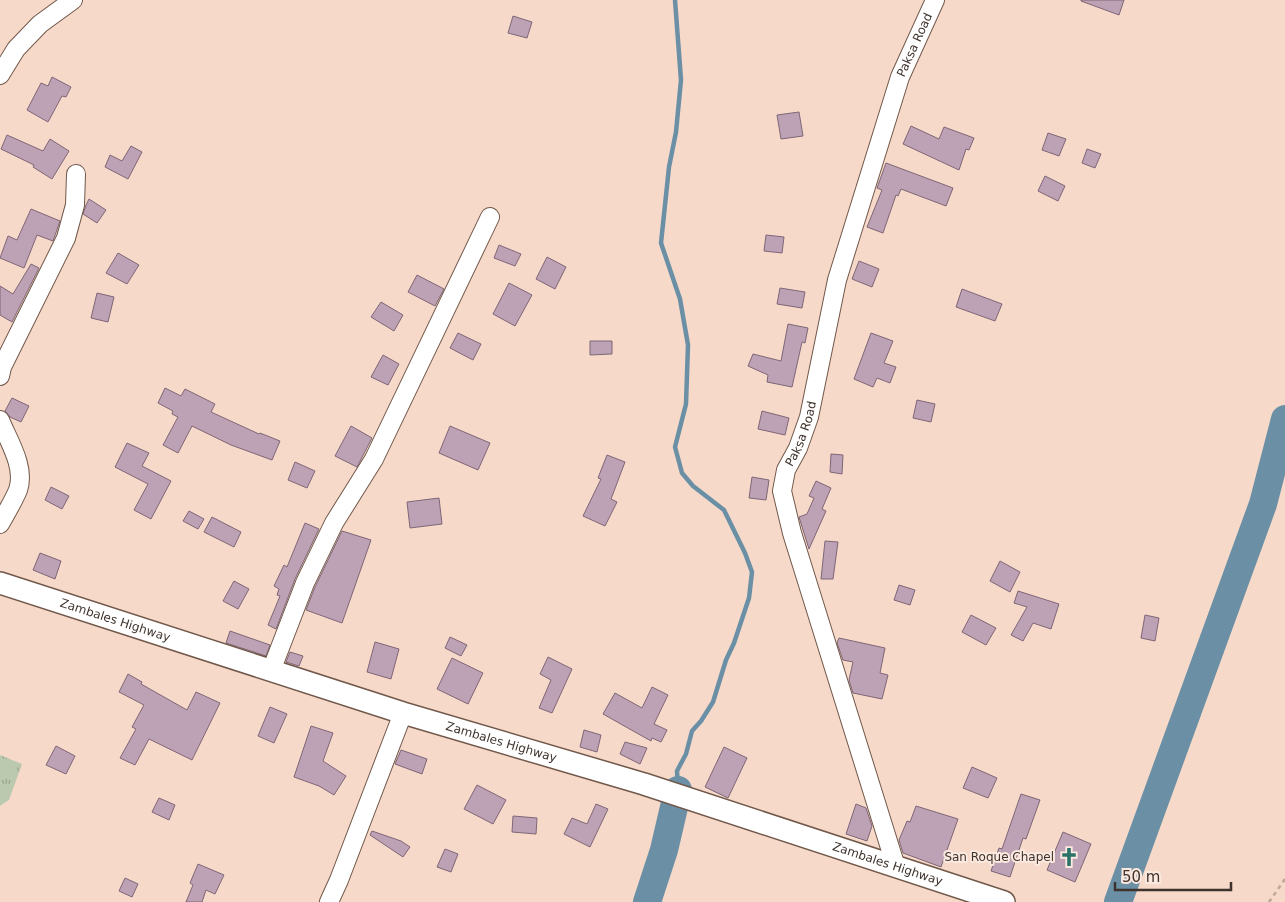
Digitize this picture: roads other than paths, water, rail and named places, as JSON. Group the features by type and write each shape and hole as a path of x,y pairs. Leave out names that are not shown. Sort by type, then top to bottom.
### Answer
{"main road":[{"name":"Zambales Highway","path":"0,583 403,713 644,784 1004,902"}],"street":[{"path":"0,75 16,49 40,24 72,0"},
{"name":"Paksa Road","path":"896,868 792,533 782,491 786,470 798,448 809,417 837,280 900,77 931,1"},
{"path":"0,376 2,367 66,238 75,205 76,174"},
{"path":"271,671 306,584 334,523 374,459 490,217"},
{"path":"0,420 18,463 20,474 18,489 0,524"},
{"path":"329,902 403,713"}],"waterway":[{"path":"675,0 681,80 661,243 680,299 688,345 686,404 675,447 682,473 693,486 724,510 752,572 749,598 713,702 692,731 686,754 677,771 678,789"},
{"path":"1118,902 1263,504 1285,419"},
{"path":"647,902 664,850 678,790"}],"place":[{"name":"San Roque Chapel","path":"1069,857"}]}
